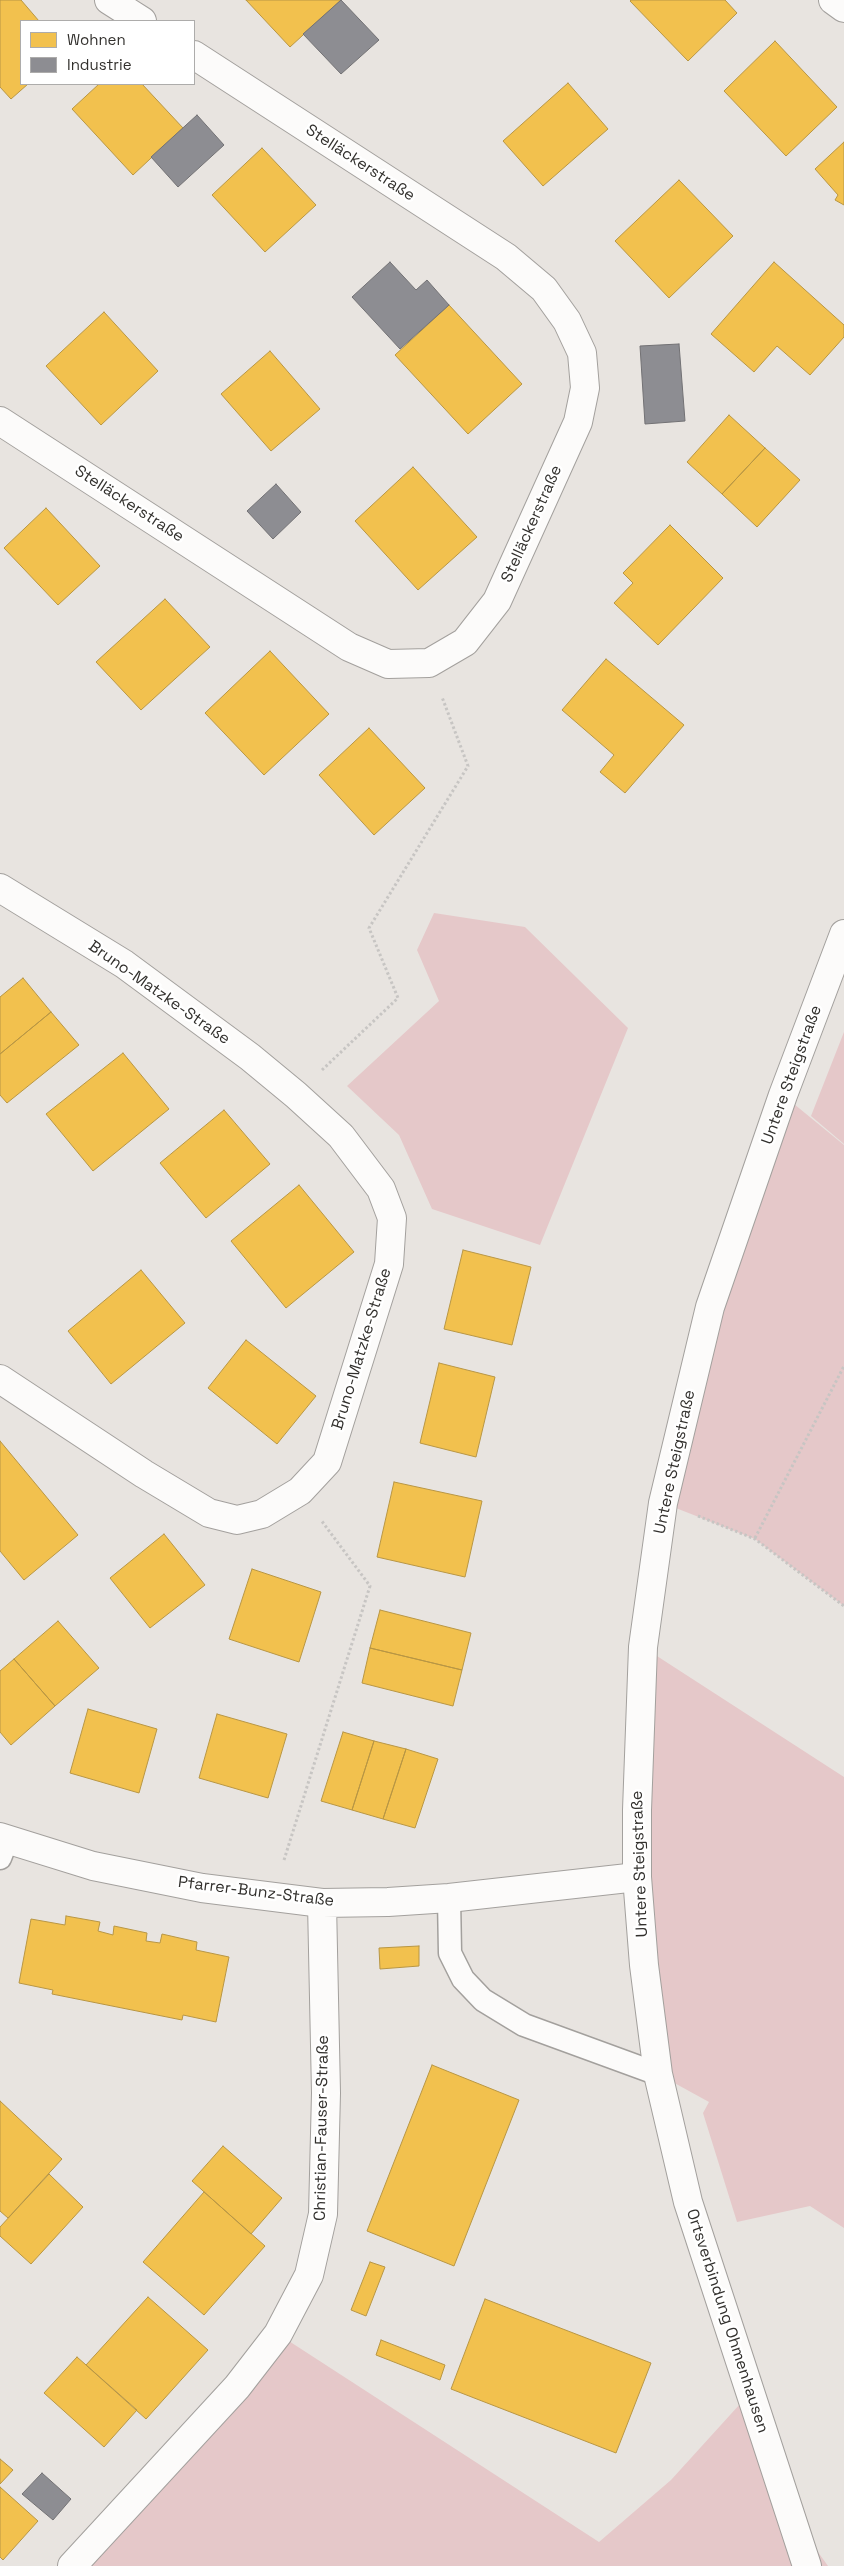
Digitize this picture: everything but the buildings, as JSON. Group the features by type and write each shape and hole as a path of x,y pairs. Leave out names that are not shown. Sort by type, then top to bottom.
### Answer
{"street":[{"path":"109,0 140,20"},
{"path":"833,0 844,8"},
{"name":"Stelläckerstraße","path":"0,421 349,647 388,664 429,664 465,642 496,601 578,422 585,388 582,353 568,321 544,289 506,257 195,56"},
{"name":"Bruno-Matzke-Straße","path":"0,888 124,964 243,1052 296,1095 341,1136 381,1189 392,1218 389,1264 327,1462 300,1491 262,1514 238,1520 209,1513 144,1474 0,1378"},
{"name":"Untere Steigstraße","path":"658,2074 644,1965 637,1877 636,1810 642,1647 663,1503 710,1307 783,1095 844,934"},
{"name":"Pfarrer-Bunz-Straße","path":"2,1845 202,1888 322,1903 388,1902 450,1898 637,1877"},
{"name":"Christian-Fauser-Straße","path":"72,2566 237,2387 278,2334 309,2276 323,2214 326,2093 322,1903"},
{"name":"Ortsverbindung Ohmenhausen","path":"658,2074 688,2202 807,2566"}],"lane":[{"path":"450,1898 450,1953 463,1979 483,2000 524,2025 658,2074"}],"path":[{"path":"296,1095 398,998 369,928 468,766 429,664"},
{"path":"755,1539 844,1366"},
{"path":"273,1897 370,1586 300,1491"},
{"path":"663,1503 755,1539 844,1606"}],"shaded area":[{"path":"434,913 525,927 628,1028 540,1245 432,1209 399,1135 347,1086 439,1001 417,950"},
{"path":"844,1032 844,1144 811,1116"},
{"path":"783,1095 844,1145 844,1606 755,1539 663,1503"},
{"path":"643,1647 844,1777 844,2228 810,2206 737,2222 703,2113 709,2102 658,2074"},
{"path":"278,2334 599,2542 671,2480 750,2393 790,2513 828,2566 72,2566"}]}
